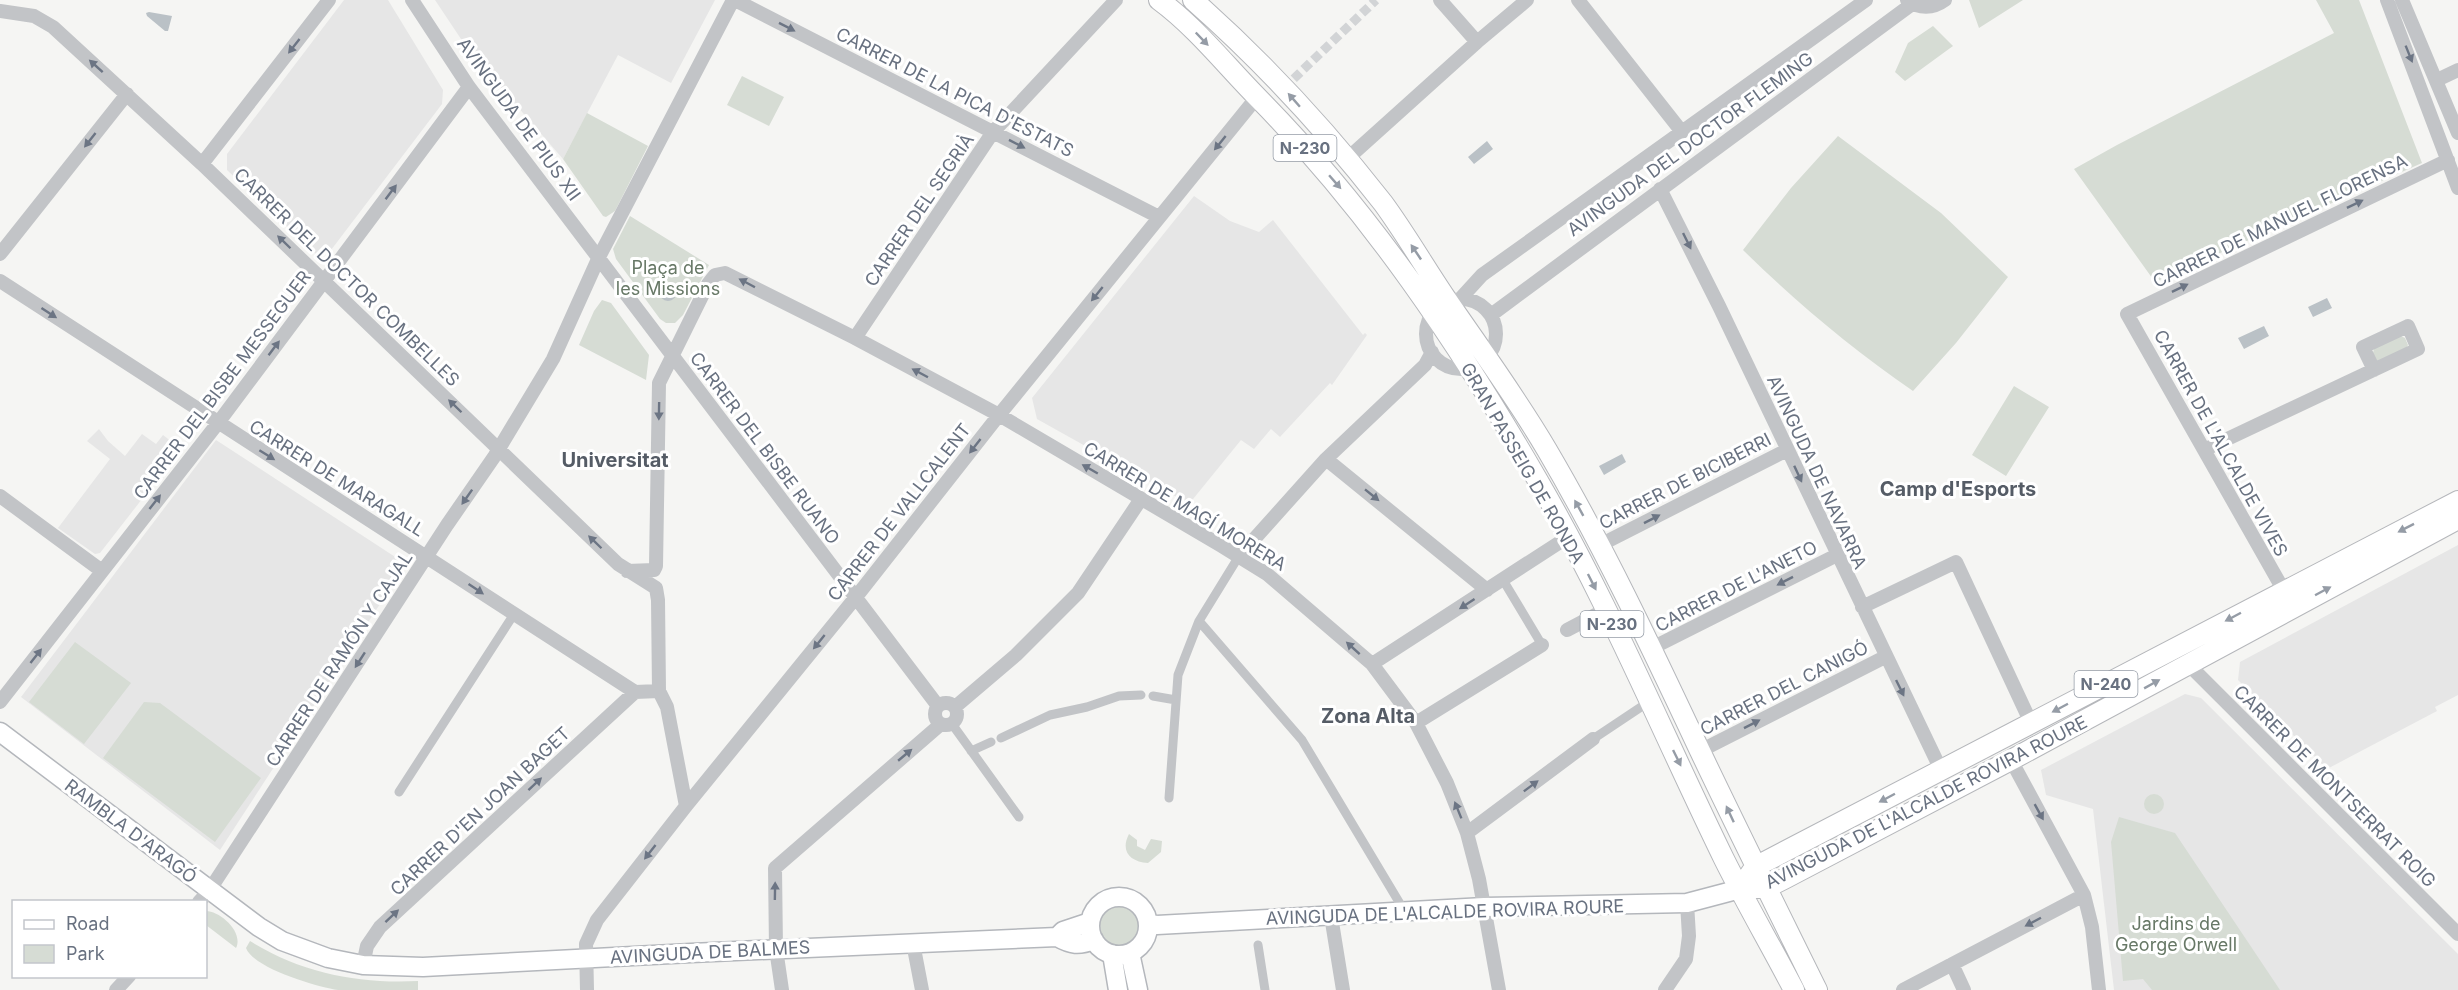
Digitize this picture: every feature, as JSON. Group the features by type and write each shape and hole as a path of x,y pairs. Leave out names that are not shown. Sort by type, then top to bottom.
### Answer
{"main road":[{"name":"GRAN PASSEIG DE RONDA","path":"1159,0 1193,30 1287,128 1339,187 1432,313 1478,363 1546,448 1600,545 1652,648 1755,867 1817,990"},
{"name":"GRAN PASSEIG DE RONDA","path":"1193,0 1284,88 1347,159 1455,300 1473,334 1478,363 1605,610 1740,889 1794,990"},
{"name":"AVINGUDA DE L'ALCALDE ROVIRA ROURE","path":"1740,889 1755,867 2458,501"},
{"name":"AVINGUDA DE L'ALCALDE ROVIRA ROURE","path":"1149,924 1484,907 1687,903 1740,889 1766,888 2011,760 2458,519"},
{"name":"RAMBLA D'ARAGÓ","path":"0,732 204,896 282,941 328,958 363,965"},
{"path":"1114,897 1136,901 1142,907 1149,924 1145,940 1130,953 1112,954 1102,950 1092,931 1095,909 1101,903 1114,897"},
{"name":"AVINGUDA DE BALMES","path":"363,965 423,967 776,949 1057,938 1063,931 1092,931"},
{"path":"1130,953 1138,990"},
{"path":"1112,954 1118,990"}],"street":[{"path":"202,164 329,0"},
{"name":"AVINGUDA DE PIUS XII","path":"412,0 469,87 599,256"},
{"name":"CARRER DE LA PICA D'ESTATS","path":"734,0 1159,217"},
{"name":"CARRER DE RAMÓN Y CAJAL","path":"204,896 500,448 553,359 599,256 734,0"},
{"name":"CARRER DEL SEGRIÀ","path":"855,338 993,132 1116,0"},
{"path":"1440,0 1477,42"},
{"path":"1347,159 1527,0"},
{"path":"1578,0 1682,132"},
{"name":"AVINGUDA DEL DOCTOR FLEMING","path":"1432,313 1455,300 1479,277 1866,0"},
{"path":"1909,2 1922,7 1932,7 1945,0"},
{"path":"2388,0 2458,188"},
{"path":"2402,0 2458,134"},
{"name":"AVINGUDA DEL DOCTOR FLEMING","path":"1491,315 1909,2"},
{"name":"CARRER DEL DOCTOR COMBELLES","path":"0,11 26,14 48,24 127,94 325,280 627,571 657,591 659,691"},
{"path":"2437,80 2458,70"},
{"name":"CARRER DEL BISBE MESSEGUER","path":"0,702 218,423 469,87"},
{"path":"0,254 5,238 127,94"},
{"name":"CARRER DE VALLCALENT","path":"587,990 586,944 597,920 999,415 1257,98"},
{"name":"CARRER DE MANUEL FLORENSA","path":"2127,314 2448,160"},
{"name":"AVINGUDA DE NAVARRA","path":"1660,189 1719,306 1941,770"},
{"path":"599,256 672,355 660,383 656,567 650,570 627,571"},
{"name":"CARRER DE MAGÍ MORERA","path":"672,355 711,278 725,273 855,338 999,415 1267,574 1372,664 1416,723 1447,783 1467,833 1484,907 1499,990"},
{"name":"CARRER DE MARAGALL","path":"0,281 635,692"},
{"path":"1432,360 1454,368 1478,363 1493,348 1495,328 1491,315 1473,301 1455,300"},
{"path":"1432,313 1427,324 1426,336 1432,360"},
{"name":"CARRER DE L'ALCALDE VIVES","path":"2127,314 2283,591"},
{"name":"CARRER DEL BISBE RUANO","path":"672,355 938,706"},
{"path":"1169,798 1178,675 1198,621 1239,556 1326,459 1432,360"},
{"path":"2204,450 2374,370"},
{"name":"CARRER DE BICIBERRI","path":"1600,545 1787,450"},
{"path":"1326,459 1487,590"},
{"path":"0,496 102,572"},
{"path":"955,707 1016,655 1078,593 1141,499"},
{"path":"1372,664 1568,537"},
{"name":"CARRER DE L'ANETO","path":"1652,648 1837,555"},
{"path":"1862,607 1956,562 2031,723"},
{"path":"1416,723 1542,645 1503,580"},
{"path":"1567,630 1605,610"},
{"path":"399,792 514,615"},
{"path":"1198,621 1302,740 1405,912"},
{"name":"CARRER DEL CANIGÓ","path":"1700,751 1885,657"},
{"name":"CARRER DE MONTSERRAT ROIG","path":"2188,664 2458,934"},
{"path":"635,692 659,691 667,707 686,806"},
{"name":"CARRER D'EN JOAN BAGET","path":"363,965 367,946 380,927 635,692"},
{"path":"1001,738 1050,715 1087,707 1119,696 1141,695"},
{"path":"1153,696 1176,700"},
{"path":"1467,833 1593,739 1650,701"},
{"path":"782,990 776,949 775,868 946,724 957,718 955,707 948,703 938,706 934,716 946,724 971,751 1019,817"},
{"path":"971,751 991,742"},
{"path":"2011,760 2084,895 2092,927 2098,990"},
{"path":"1903,990 2084,895"},
{"path":"1665,990 1686,959 1689,936 1687,903"},
{"path":"1331,916 1343,990"},
{"path":"913,943 922,990"},
{"path":"1258,945 1265,990"},
{"path":"1952,964 1964,990"},
{"path":"116,990 127,978"}],"shaded area":[{"path":"344,0 388,0 443,90 442,104 328,254 317,255 227,170 227,154"},
{"path":"435,0 715,0 671,83 618,55 563,159 469,51"},
{"path":"146,13 172,16 168,31 147,16"},
{"path":"1487,141 1493,149 1474,164 1468,157"},
{"path":"1194,196 1230,221 1259,232 1273,220 1363,335 1365,333 1367,335 1332,385 1330,383 1280,437 1271,429 1254,449 1241,440 1189,504 1037,419 1032,398"},
{"path":"668,283 674,286 677,292 674,298 668,301 662,298 659,292 662,286"},
{"path":"2327,298 2332,308 2313,317 2308,307"},
{"path":"2264,326 2269,336 2244,349 2238,338"},
{"path":"99,429 108,441 125,456 142,434 156,444 163,435 181,449 100,553 95,554 58,528 110,459 87,441"},
{"path":"216,440 406,564 220,850 21,697"},
{"path":"1622,454 1626,462 1604,475 1599,466"},
{"path":"2458,545 2458,695 2435,707 2437,711 2327,769 2238,680 2240,662"},
{"path":"2185,694 2201,698 2458,954 2458,990 2114,990 2093,809 2046,795 2041,770"}],"green space":[{"path":"1969,0 2023,0 1979,28"},
{"path":"2316,0 2359,0 2422,163 2155,282 2074,169 2334,33"},
{"path":"1933,26 1953,46 1905,81 1895,72 1908,43"},
{"path":"742,76 784,97 769,126 727,105"},
{"path":"587,113 648,146 615,211 606,217 603,216 563,159"},
{"path":"1838,136 1941,213 2008,277 1956,343 1913,391 1825,324 1743,250 1791,188"},
{"name":"Plaça de les Missions","path":"630,216 709,265 683,315 675,323 666,323 660,319 616,259 613,249"},
{"name":"Plaça de les Missions","path":"602,300 611,303 649,355 646,380 579,345 594,311"},
{"path":"2401,336 2405,338 2408,345 2406,349 2375,361 2374,348"},
{"path":"2014,386 2049,407 2006,476 1972,455"},
{"path":"75,642 131,683 84,744 29,702"},
{"path":"144,702 160,703 261,778 215,842 103,758"},
{"path":"2154,794 2161,797 2164,804 2161,811 2154,814 2147,811 2144,804 2147,797"},
{"name":"Jardins de George Orwell","path":"2119,817 2175,833 2280,990 2152,990 2143,979 2123,981 2111,842"},
{"path":"1129,834 1137,840 1137,846 1145,850 1151,839 1162,841 1161,852 1148,863 1132,858 1126,850 1126,840"},
{"path":"1120,905 1135,911 1141,926 1135,941 1120,947 1105,941 1099,926 1105,911"},
{"path":"207,911 224,918 234,929 238,942 236,948 207,926"},
{"path":"250,941 269,952 310,969 374,981 418,981 418,990 338,990 316,985 260,963 246,948"}],"tunnel":[{"path":"1284,88 1376,0"}],"district":[{"name":"Universitat","path":"615,460"},
{"name":"Camp d'Esports","path":"1958,489"},
{"name":"Zona Alta","path":"1368,716"}]}
